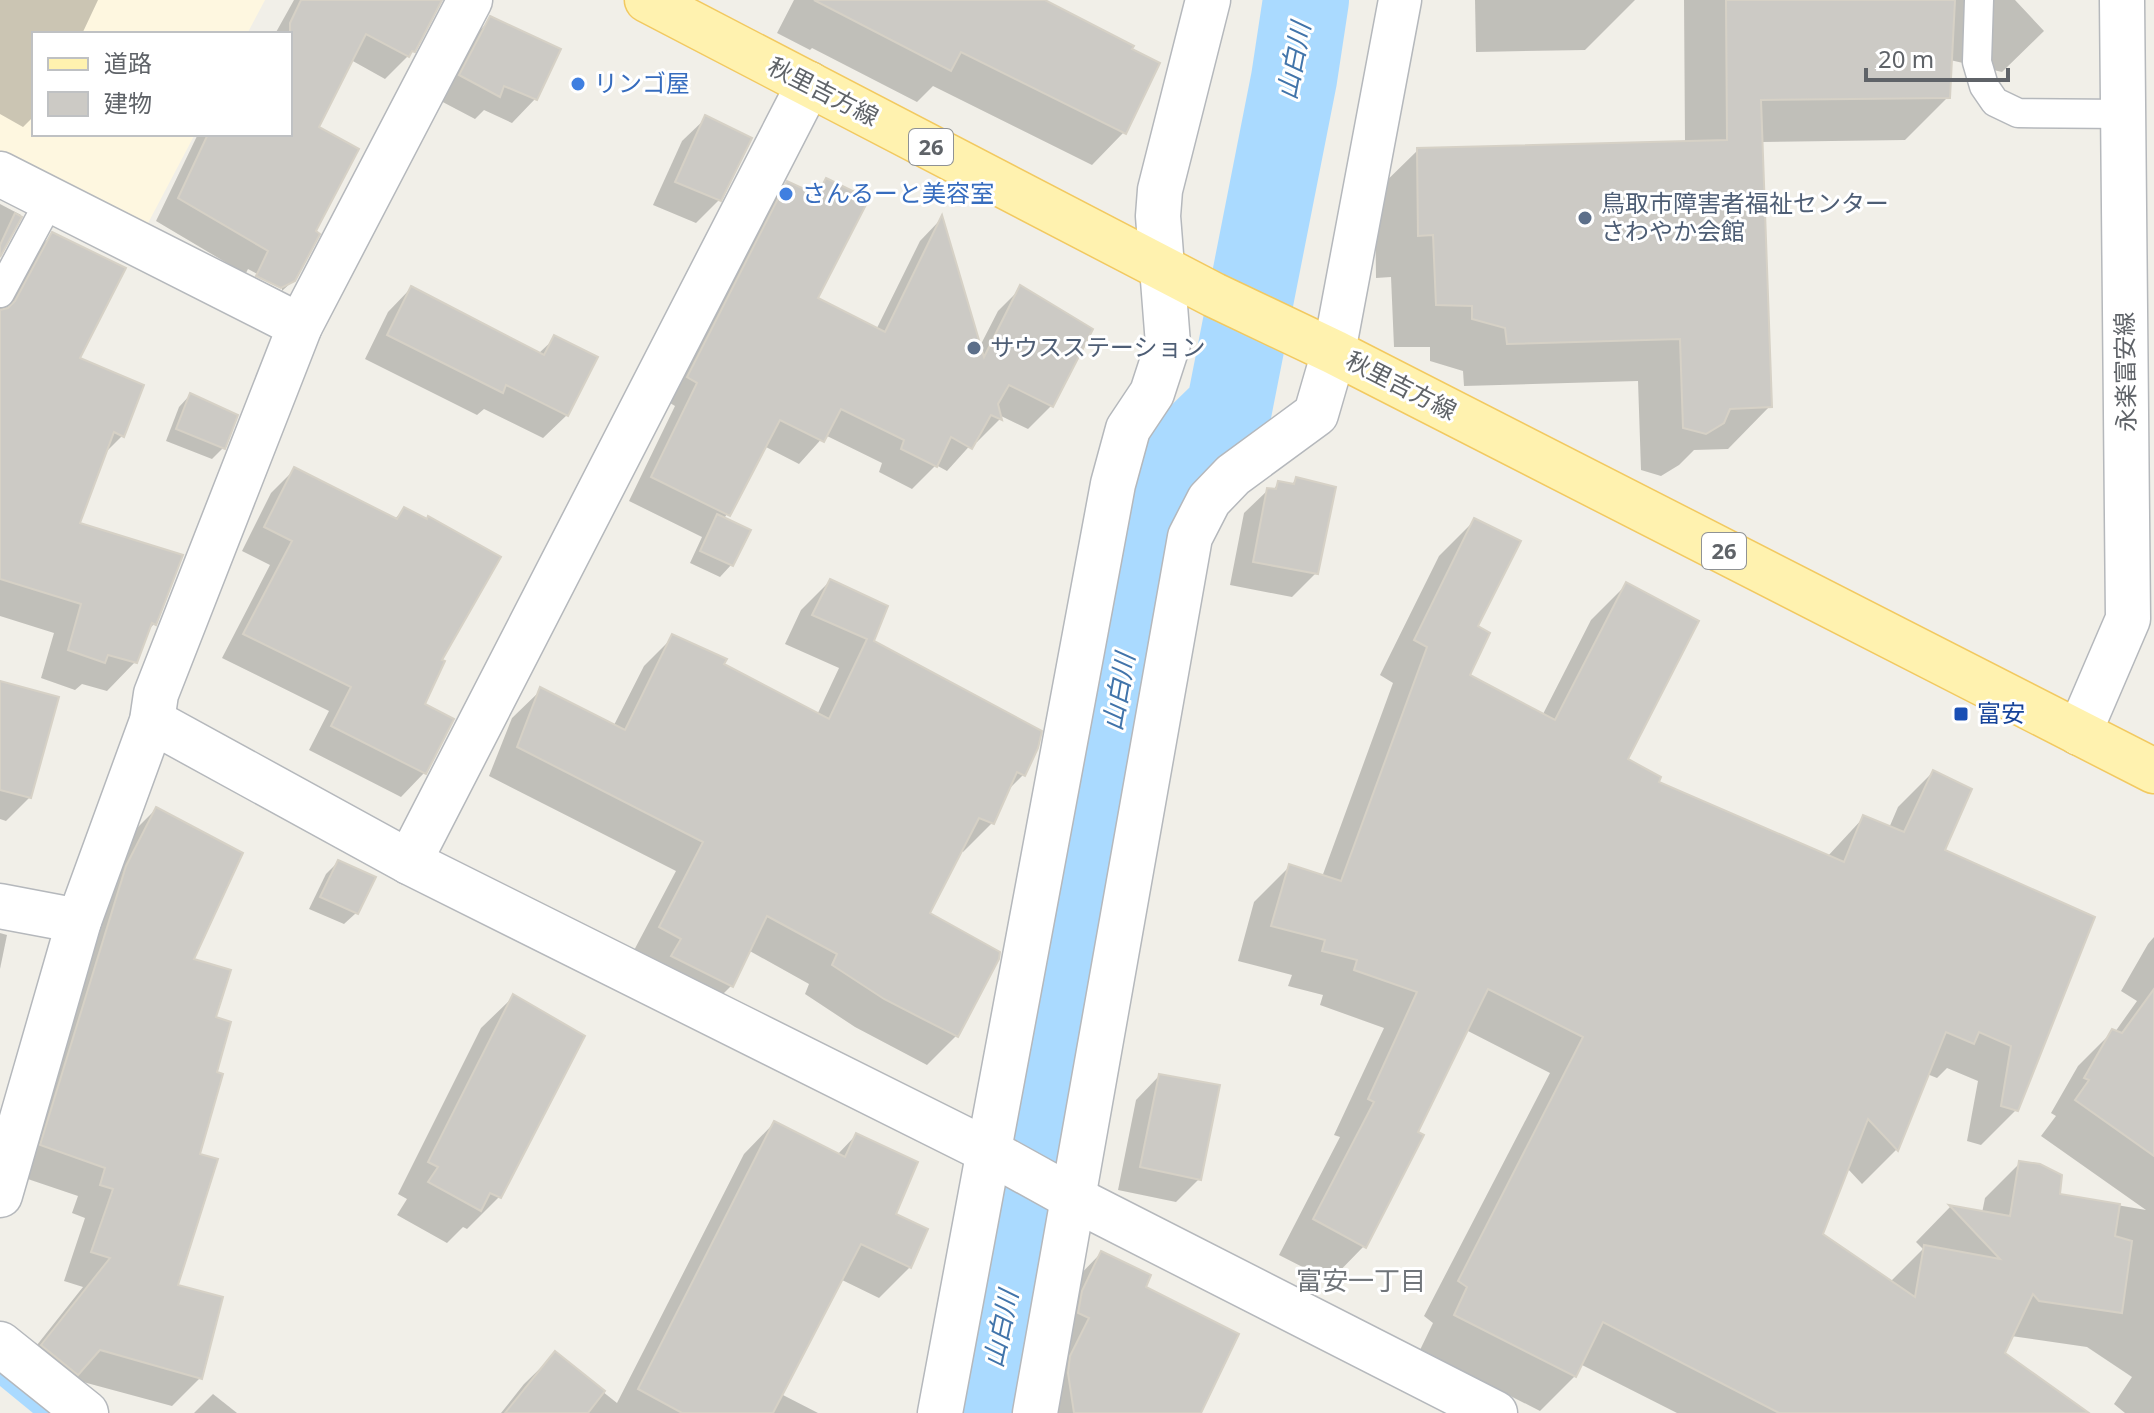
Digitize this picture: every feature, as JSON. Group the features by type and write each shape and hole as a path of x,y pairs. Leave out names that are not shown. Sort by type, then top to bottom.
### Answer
{"main road":[{"name":"秋里吉方線","path":"647,0 1214,295 1334,352 2154,771"}],"street":[{"path":"0,1195 79,921 152,721 156,694 300,326 470,0"},
{"path":"1035,1413 1030,1174 1119,455 1128,429 1152,393 1168,344 1158,216 1160,190 1208,0"},
{"path":"940,1413 1030,1174 1190,537 1209,500 1233,475 1316,414 1334,352 1400,0"},
{"name":"永楽富安線","path":"2079,733 2128,619 2122,0"},
{"path":"409,862 809,84"},
{"path":"0,174 300,326"},
{"path":"152,721 409,862 1030,1174 1495,1413"},
{"path":"0,906 79,921"},
{"path":"0,1344 86,1413"}],"lane":[{"path":"1979,0 1977,62 1984,86 1995,102 2018,113 2124,114"},
{"path":"0,293 50,200"}],"shaded area":[{"path":"0,0 265,0 248,32 32,32 32,136 194,136 146,227 0,154"}],"building":[{"path":"301,0 442,0 415,52 412,51 409,57 366,34 319,127 359,149 316,231 320,234 295,281 281,288 256,276 268,251 178,198 207,136 292,136 290,23"},
{"path":"814,0 1045,0 1134,46 1132,49 1160,63 1126,134 961,52 951,71"},
{"path":"1726,0 1955,0 1950,98 1761,100 1772,407 1730,409 1724,423 1706,434 1683,428 1680,339 1507,344 1505,328 1472,319 1472,306 1436,305 1433,235 1418,236 1417,148 1727,140"},
{"path":"490,16 561,49 537,100 504,86 500,97 459,75"},
{"path":"705,115 752,138 721,201 675,182"},
{"path":"826,178 869,199 818,298 885,332 942,215 984,357 1020,285 1093,329 1053,407 1009,385 998,404 1002,420 991,415 972,449 951,437 937,467 901,449 904,440 841,409 824,442 780,420 730,516 651,477 697,383 687,377 787,181 817,195"},
{"path":"15,213 22,217 0,257 0,245"},
{"path":"52,232 126,268 80,358 144,385 124,437 114,432 80,523 183,555 156,625 152,623 137,663 108,655 105,663 68,650 81,604 0,579 0,310 8,308 15,301"},
{"path":"411,286 544,355 554,335 598,357 568,416 506,385 503,393 387,335"},
{"path":"190,393 238,415 225,449 176,429"},
{"path":"294,467 397,519 404,507 427,519 428,516 501,557 442,660 445,661 425,704 454,719 426,774 331,726 351,687 243,634 292,541 264,527"},
{"path":"1296,477 1336,487 1318,574 1253,562 1267,488 1276,489 1278,481 1294,484"},
{"path":"717,514 751,530 733,566 700,551"},
{"path":"1474,518 1521,541 1478,626 1490,633 1470,675 1555,720 1626,582 1699,621 1628,759 1661,777 1659,782 1844,862 1863,815 1904,832 1933,770 1972,789 1945,850 2095,917 2018,1111 2001,1106 2011,1046 1979,1032 1974,1044 1946,1032 1898,1151 1868,1119 1823,1234 1915,1297 1924,1245 2000,1259 1949,1205 2010,1216 2019,1161 2040,1164 2062,1175 2060,1194 2120,1204 2115,1236 2132,1241 2122,1313 2039,1301 2033,1294 2005,1353 2089,1413 1779,1413 1603,1322 1576,1377 1454,1315 1467,1287 1458,1281 1583,1037 1488,989 1418,1132 1424,1135 1366,1248 1313,1219 1374,1102 1368,1099 1417,992 1354,970 1357,960 1322,951 1325,940 1271,926 1289,864 1341,881 1427,647 1414,640"},
{"path":"830,579 888,606 874,641 1042,731 1025,776 1017,772 994,824 979,818 930,913 1000,952 958,1037 884,999 832,965 837,954 767,916 733,987 671,956 681,939 659,927 703,842 517,747 540,687 625,730 672,634 727,659 724,664 829,719 867,639 812,615"},
{"path":"0,681 59,697 31,798 0,790"},
{"path":"156,807 243,853 194,959 231,970 216,1017 231,1022 217,1072 223,1074 200,1154 218,1159 178,1285 223,1297 202,1379 100,1350 78,1375 41,1345 110,1258 91,1252 113,1189 100,1185 105,1168 40,1145 126,866"},
{"path":"338,860 376,877 358,914 320,897"},
{"path":"2154,989 2154,1156 2075,1100 2089,1080 2084,1078 2112,1029 2122,1033"},
{"path":"513,994 585,1036 501,1198 490,1193 481,1211 428,1182 438,1167 428,1162"},
{"path":"1159,1074 1220,1085 1201,1180 1140,1167"},
{"path":"774,1121 845,1157 856,1133 918,1162 896,1214 928,1229 911,1268 861,1244 773,1413 682,1413 638,1389"},
{"path":"1101,1251 1151,1275 1146,1287 1239,1334 1201,1413 1074,1413 1068,1373 1070,1356 1089,1318 1078,1313 1082,1291"},
{"path":"555,1351 605,1391 588,1413 505,1413"}],"waterway":[{"name":"山白川","path":"983,1413 1032,1187 1156,480 1229,409 1294,79 1306,0"},
{"path":"0,1377 44,1413"}],"place":[{"name":"リンゴ屋","path":"578,84"},
{"name":"さんるーと美容室","path":"786,194"},
{"name":"鳥取市障害者福祉センター さわやか会館","path":"1585,218"},
{"name":"サウスステーション","path":"974,348"},
{"name":"富安","path":"1961,714"}],"district":[{"name":"富安一丁目","path":"1361,1281"}]}
